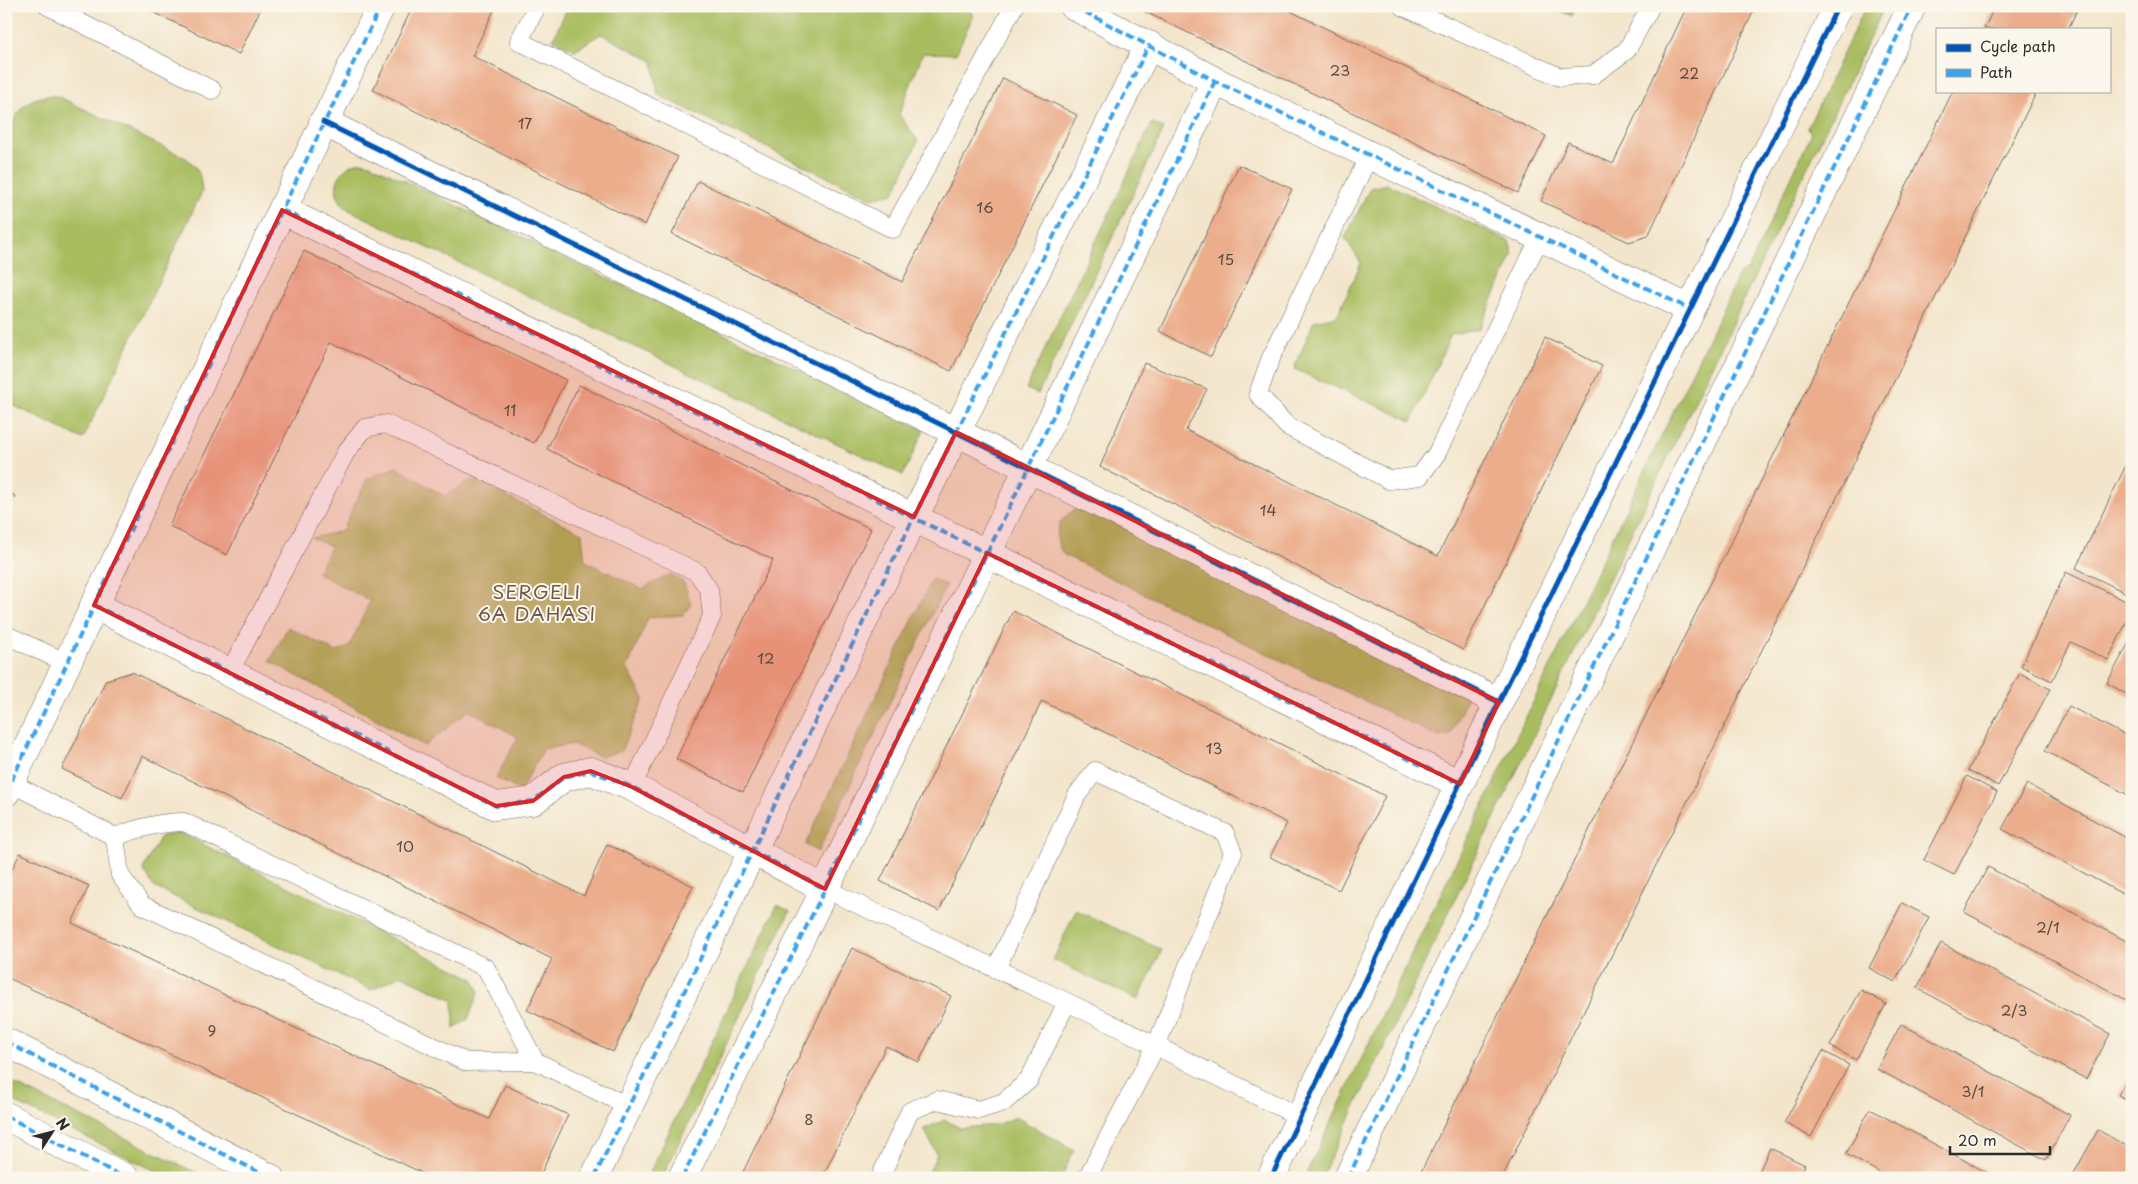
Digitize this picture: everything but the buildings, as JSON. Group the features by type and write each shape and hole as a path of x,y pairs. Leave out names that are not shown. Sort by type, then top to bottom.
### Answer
{"street":[{"path":"8,787 323,122 381,6"},
{"path":"1074,6 1215,81 1690,309"},
{"path":"1271,1178 1499,702 1838,6"},
{"path":"1348,1178 1912,6"},
{"path":"594,1178 751,850 914,517 1149,45"},
{"path":"682,1178 1215,81"},
{"path":"323,122 956,432 1499,702"},
{"path":"282,210 1460,784"},
{"path":"94,605 496,806 533,801 564,777 591,771 632,787 824,889"},
{"path":"6,1042 270,1178"},
{"path":"6,1116 125,1178"}],"lane":[{"path":"48,6 212,90"},
{"path":"537,6 519,41 893,229 1014,6"},
{"path":"1402,6 1560,77 1593,75 1627,50 1651,6"},
{"path":"1370,154 1270,360 1258,394 1287,426 1389,480 1420,476 1437,453 1540,237"},
{"path":"230,673 346,452 365,428 386,424 697,572 709,590 712,616 632,787"},
{"path":"6,635 67,663"},
{"path":"996,969 1077,795 1095,771 1225,833 1233,853 1156,1046 1087,1178"},
{"path":"8,787 115,837 165,822 184,822 486,968 535,1061"},
{"path":"115,837 120,875 142,905 466,1062 535,1061 628,1106"},
{"path":"824,889 1067,1002 1300,1118"},
{"path":"880,1178 910,1111 936,1100 979,1110 1004,1102 1029,1080 1067,1002"}],"highlighted area":[{"path":"282,210 914,517 956,432 1499,702 1460,784 987,553 825,889 632,787 591,771 564,777 533,801 496,806 94,605"}],"green space":[{"path":"568,6 968,6 973,16 956,54 923,53 899,114 918,141 894,193 871,198 658,95 653,61 601,34 575,50 553,39"},
{"path":"1548,6 1576,6 1572,16"},
{"path":"1866,6 1885,6 1321,1178 1304,1178 1740,273 1748,270 1811,135 1808,127"},
{"path":"57,96 186,158 194,165 201,181 202,192 83,439 6,402 6,139 16,117 24,106 37,98"},
{"path":"1152,123 1164,129 1038,394 1026,389"},
{"path":"361,162 370,164 924,430 903,475 349,210 338,197 337,182 345,169"},
{"path":"1387,184 1509,241 1513,255 1479,329 1451,335 1412,421 1294,369 1314,321 1337,316 1361,263 1345,238 1370,188"},
{"path":"396,467 444,496 472,480 582,533 585,561 642,589 671,574 684,583 691,604 683,615 648,618 627,668 644,699 621,751 600,757 573,744 544,749 520,791 496,778 518,737 469,710 425,746 270,661 288,627 336,652 349,647 370,601 317,573 331,546 312,538 342,531 367,479"},
{"path":"1078,509 1086,509 1467,698 1450,735 1439,737 1064,555 1058,542 1058,528 1065,517"},
{"path":"932,579 946,585 818,852 805,845"},
{"path":"180,833 474,979 479,992 468,1019 454,1029 453,1000 401,975 371,990 154,887 143,869 161,836"},
{"path":"777,905 790,911 662,1178 647,1178"},
{"path":"1076,910 1162,950 1138,1000 1053,960"},
{"path":"6,1080 207,1178 170,1178 6,1098"},
{"path":"1016,1117 1074,1150 1061,1178 926,1178 937,1154 924,1129 945,1120 960,1128 996,1125"}],"marked path":[{"path":"6,792 282,210 381,6"},
{"path":"1074,6 1215,81 1690,309"},
{"path":"1348,1178 1912,6"},
{"path":"594,1178 914,517 1149,45"},
{"path":"682,1178 825,889 1215,81"},
{"path":"282,210 1460,784"},
{"path":"94,605 496,806 533,801 564,777 591,771 632,787 825,889"},
{"path":"6,1042 270,1178"},
{"path":"6,1116 125,1178"}],"cycle path":[{"path":"1271,1178 1499,702 1838,6"},
{"path":"323,122 956,432 1499,702"}],"district":[{"name":"SERGELI 6A DAHASI","path":"537,603"}]}
